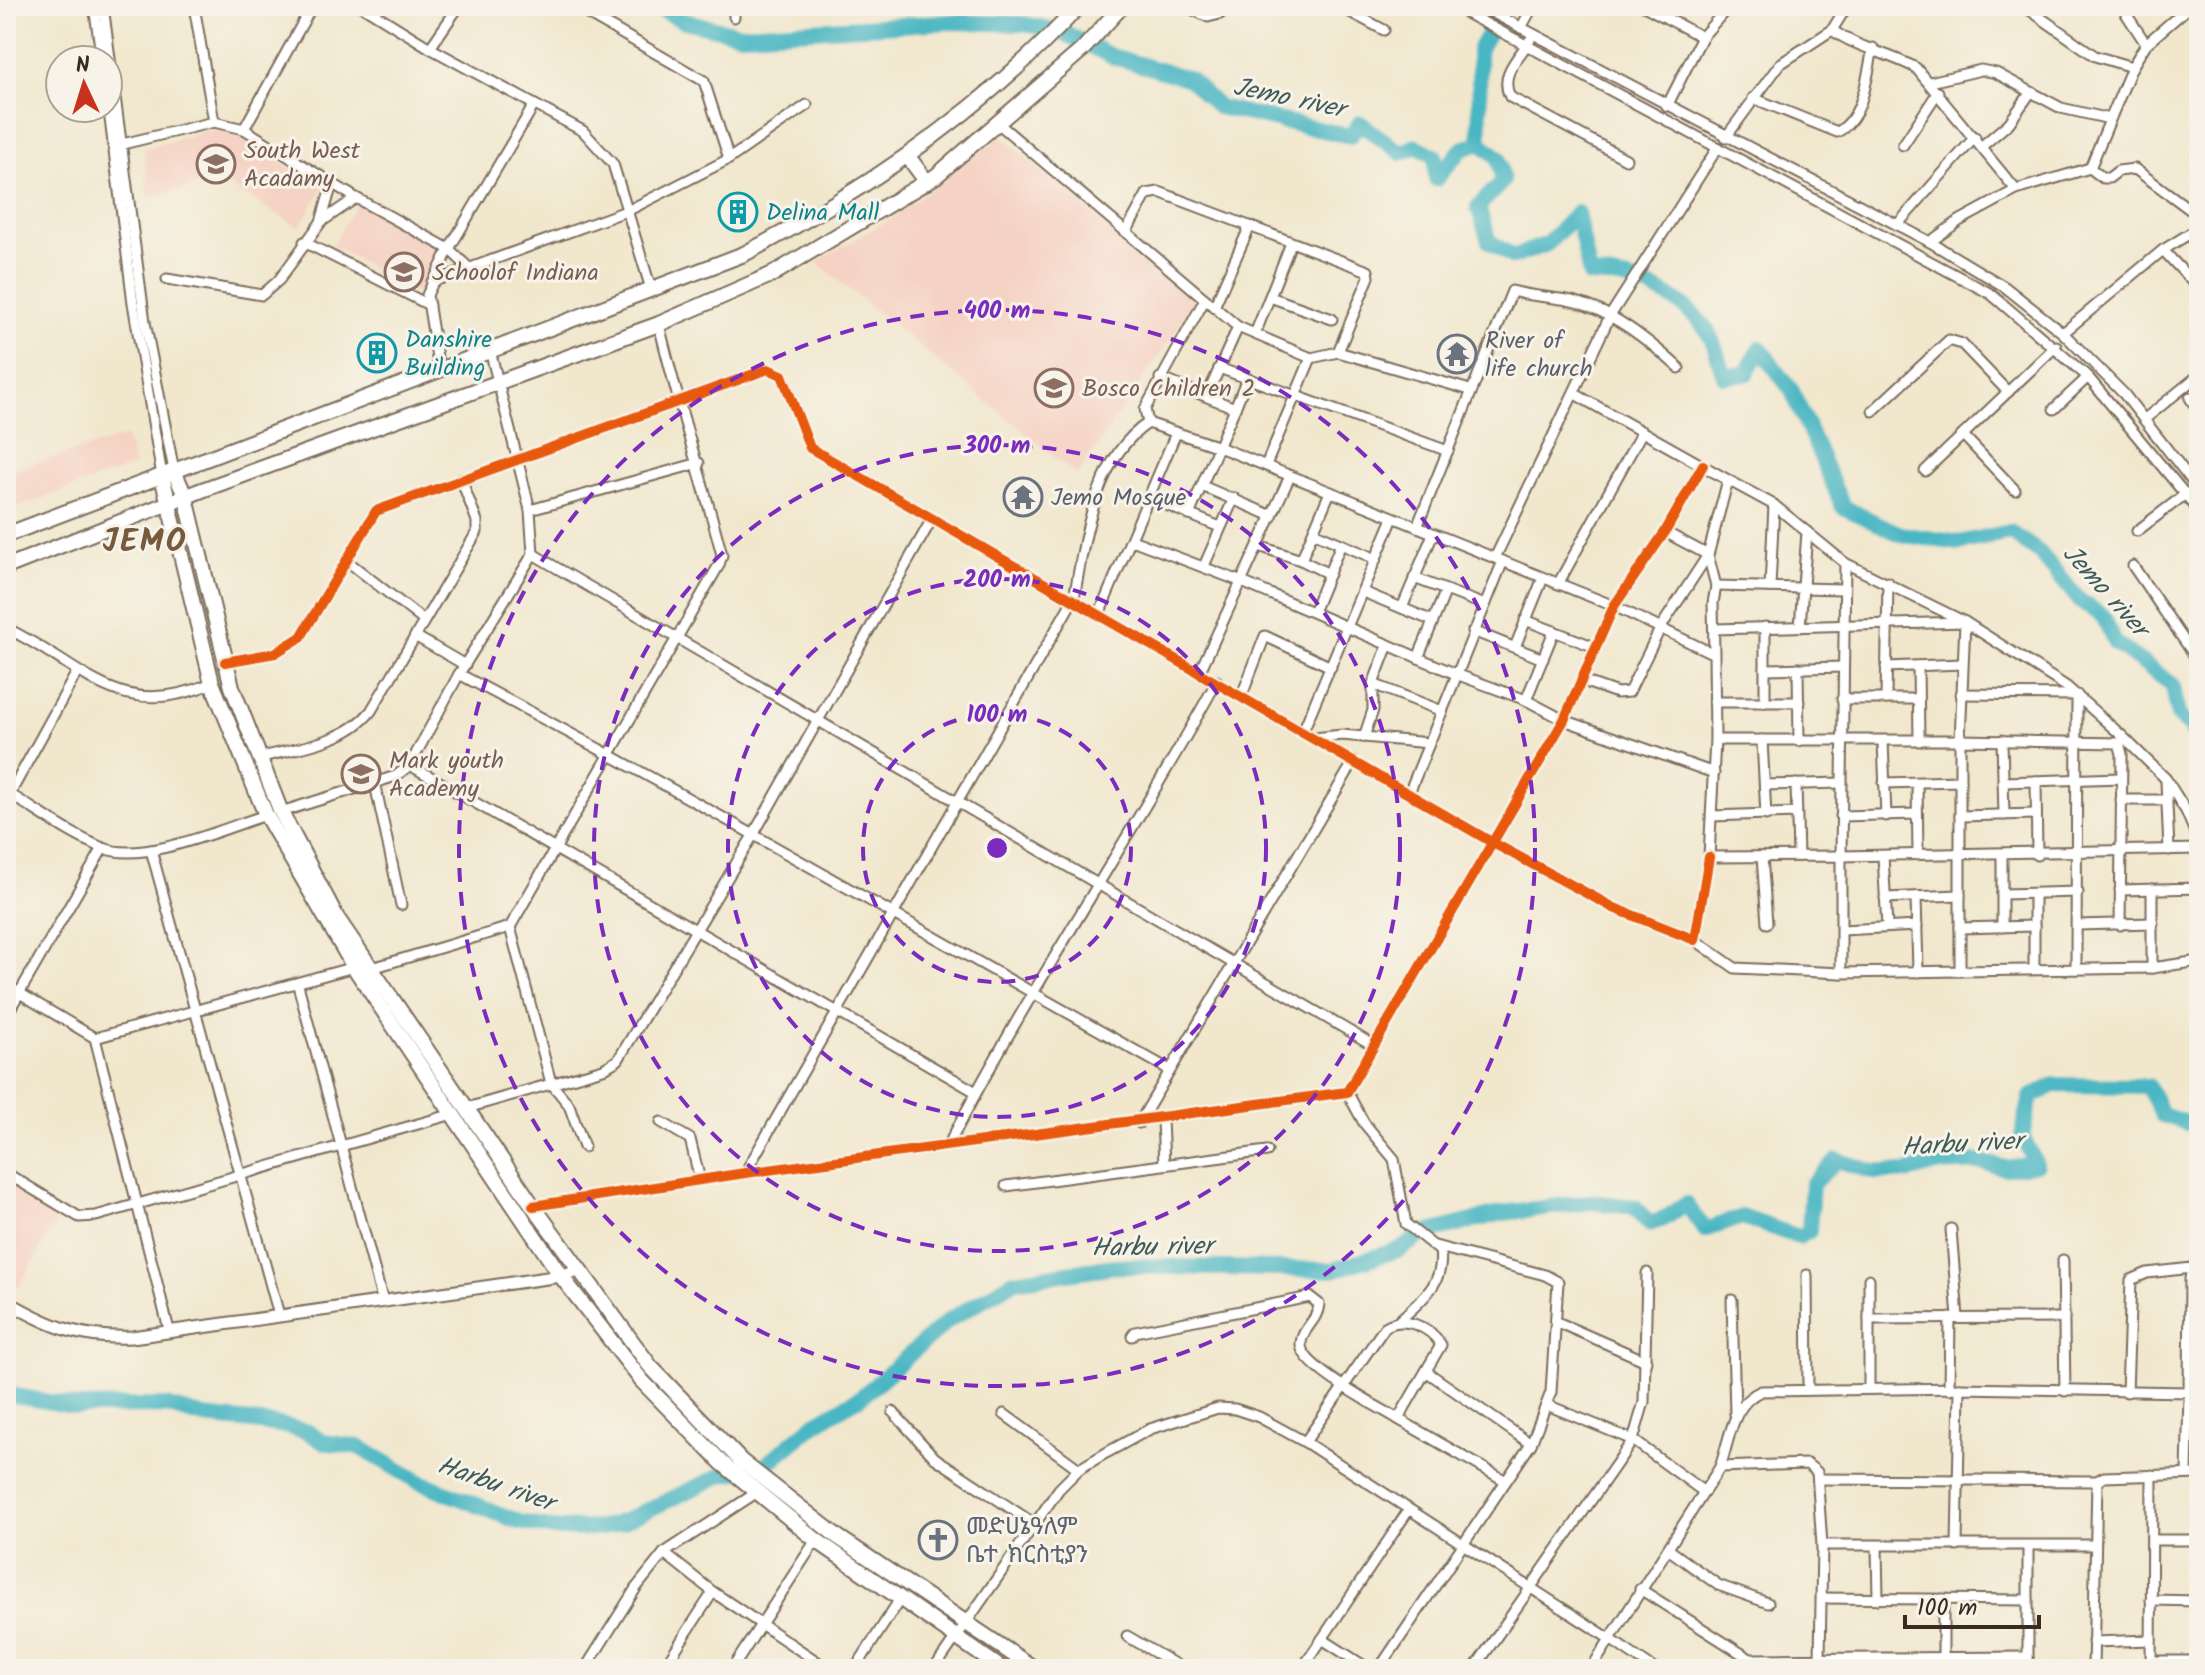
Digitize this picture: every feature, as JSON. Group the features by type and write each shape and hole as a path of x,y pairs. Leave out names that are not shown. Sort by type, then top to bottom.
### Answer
{"main road":[{"path":"6,535 744,254 818,215 909,158 1032,55 1079,6"},
{"path":"6,567 659,324 773,274 927,182 999,124 1082,50 1122,6"},
{"path":"909,158 927,182"},
{"path":"168,474 186,498 225,662 274,814 372,968 390,1007"},
{"path":"168,474 166,505 212,683 322,918 354,967 390,1007 460,1111 561,1276 642,1381 722,1463 738,1468"},
{"path":"194,528 202,500 220,485"},
{"path":"136,517 172,526"},
{"path":"460,1111 650,1366 738,1468 1035,1669"},
{"path":"760,1484 816,1540 1002,1669"}],"street":[{"path":"94,6 100,44"},
{"path":"103,6 133,303 168,474"},
{"path":"194,6 214,122"},
{"path":"244,129 312,6"},
{"path":"362,6 430,48 583,131 613,164 651,289"},
{"path":"430,48 459,6"},
{"path":"574,6 704,81 729,159"},
{"path":"1185,6 1208,17 1220,14 1226,6"},
{"path":"1339,6 1384,30"},
{"path":"1453,6 1991,294 2056,346 2088,377 2199,511"},
{"path":"1480,6 1930,242 2005,287 2063,333 2146,418 2199,490"},
{"path":"1521,28 1533,6"},
{"path":"1644,6 1702,37"},
{"path":"1667,106 1702,37 1729,6"},
{"path":"1726,137 1780,64 1832,30 1847,6"},
{"path":"2024,6 2095,56 2132,67"},
{"path":"2121,6 2146,44"},
{"path":"2090,168 2132,67 2146,44 2190,6"},
{"path":"1832,30 1849,42 1873,48 1916,68 2016,190"},
{"path":"1533,34 1508,72 1505,85 1510,97 1626,159"},
{"path":"1753,98 1837,132 1845,128 1857,110 1873,48"},
{"path":"1930,82 1981,70 1996,73 2061,108 2110,119"},
{"path":"1903,145 1938,92"},
{"path":"1897,225 1978,142 2009,123 2031,92"},
{"path":"439,370 427,295 449,249 534,105"},
{"path":"432,282 629,210 729,159 807,105"},
{"path":"119,145 214,122 244,129 332,184 449,249 470,269"},
{"path":"114,124 119,145"},
{"path":"999,124 1238,327 1311,358 1338,352 1470,390"},
{"path":"1409,793 1485,605 1499,559 1610,316 1718,147"},
{"path":"2063,333 2163,250 2197,229 2197,217 2192,211 2135,169 2129,167 2103,178 2090,168"},
{"path":"1930,242 1959,221 2016,190 2090,168"},
{"path":"321,222 332,184"},
{"path":"1126,232 1147,194 1153,191 1368,271 1369,277 1338,352"},
{"path":"167,279 262,295 279,280 321,222 356,198"},
{"path":"1844,213 1850,201"},
{"path":"1148,423 1145,409 1160,378 1209,303 1250,226"},
{"path":"304,242 429,305"},
{"path":"1255,334 1291,243"},
{"path":"2163,250 2199,289"},
{"path":"1417,527 1512,291 1569,301 1610,316 1679,368"},
{"path":"1270,297 1332,319"},
{"path":"372,968 510,927 678,641 722,555 699,463 676,401 659,324"},
{"path":"1207,396 1238,327"},
{"path":"1873,411 1949,340 1962,344 2008,392"},
{"path":"1925,471 2056,346"},
{"path":"77,672 7,795 103,848 124,852 151,850 396,776 410,765 459,674 533,554 530,510 490,350"},
{"path":"1266,465 1311,358"},
{"path":"1219,368 1448,451"},
{"path":"225,662 290,647 308,626 376,511 676,401 768,369 776,370 782,375 810,448 1100,612 1495,844 1614,908 1695,940 1735,968 1841,973 1918,972 2152,968 2199,961"},
{"path":"2146,418 2199,375"},
{"path":"2054,409 2088,377"},
{"path":"1160,378 1235,408"},
{"path":"1189,515 1247,378"},
{"path":"1575,394 1774,505 1845,563 1965,622 2077,695 2119,738 2166,779 2186,811 2199,842"},
{"path":"2190,398 2199,411"},
{"path":"1148,423 1266,465 1499,559 1614,606 1714,654"},
{"path":"745,1173 1074,598 1093,507 1119,448 1148,423"},
{"path":"1558,584 1642,432"},
{"path":"1100,612 1176,433"},
{"path":"1963,435 2015,490"},
{"path":"530,510 699,463"},
{"path":"1347,1092 1495,844 1564,720 1614,606 1665,532 1703,465"},
{"path":"1200,671 1290,476"},
{"path":"258,758 319,742 361,722 371,711 477,532 477,521 461,479"},
{"path":"1583,681 1617,693 1629,692 1661,627 1708,555 1728,480"},
{"path":"1202,486 1272,516"},
{"path":"1301,560 1330,492"},
{"path":"2137,531 2187,493"},
{"path":"1149,498 1220,527"},
{"path":"1204,566 1234,498"},
{"path":"1770,587 1774,505"},
{"path":"1303,731 1393,518"},
{"path":"6,1173 79,1217 96,1216 603,1069 618,1060 752,837 932,519"},
{"path":"1313,532 1376,559"},
{"path":"1665,532 1708,555 1716,586 1712,816 1709,857 1695,940"},
{"path":"1800,627 1807,532"},
{"path":"1402,608 1433,534"},
{"path":"1132,540 1204,566 1456,674 1526,700 1564,720 1714,773"},
{"path":"1313,612 1341,544"},
{"path":"1259,546 1301,560 1329,574"},
{"path":"533,554 678,641 818,718 959,803 1235,961 1373,1045"},
{"path":"346,560 424,621"},
{"path":"1841,973 1840,741 1845,563"},
{"path":"2133,566 2198,659"},
{"path":"1414,578 1485,605"},
{"path":"1515,647 1543,578"},
{"path":"1886,699 1888,582"},
{"path":"1716,586 1843,589"},
{"path":"1418,658 1446,590"},
{"path":"1363,592 1433,621"},
{"path":"1525,620 1595,647"},
{"path":"1714,629 1965,622"},
{"path":"1960,971 1960,740 1965,622"},
{"path":"1765,627 1765,702"},
{"path":"6,628 77,672 106,686 160,699 174,698 212,683"},
{"path":"1473,631 1543,659"},
{"path":"1526,700 1554,631"},
{"path":"415,636 465,665"},
{"path":"1242,695 1265,636 1331,667"},
{"path":"1364,737 1373,710 1373,684 1388,645"},
{"path":"1886,667 1962,664"},
{"path":"1918,666 1919,741"},
{"path":"1765,669 1843,667"},
{"path":"1798,668 1799,741"},
{"path":"459,674 612,755 752,837 1170,1070"},
{"path":"948,1146 976,1092 1217,681"},
{"path":"1373,684 1442,711"},
{"path":"1961,694 2077,695"},
{"path":"2076,969 2077,695"},
{"path":"1842,699 1917,699"},
{"path":"1714,702 1799,702"},
{"path":"1314,738 1342,735 1429,743"},
{"path":"1715,740 2119,738"},
{"path":"2119,738 2120,925"},
{"path":"1762,740 1766,815"},
{"path":"2002,740 2004,815"},
{"path":"1883,741 1886,816"},
{"path":"1139,1123 1354,761"},
{"path":"410,765 976,1092"},
{"path":"2003,782 2121,778"},
{"path":"2166,779 2169,850"},
{"path":"1884,783 1960,781"},
{"path":"2036,781 2037,855"},
{"path":"1765,785 1841,783"},
{"path":"1917,783 1918,855"},
{"path":"375,784 401,905"},
{"path":"1796,784 1798,856"},
{"path":"2121,800 2167,800"},
{"path":"1712,816 1796,813"},
{"path":"1841,816 1917,814"},
{"path":"1960,816 2036,814"},
{"path":"6,1016 103,848"},
{"path":"1709,857 2037,855 2199,849"},
{"path":"151,850 279,1315"},
{"path":"2002,855 2002,927"},
{"path":"1883,856 1887,927"},
{"path":"1762,857 1767,923"},
{"path":"2120,890 2199,888"},
{"path":"2152,889 2152,968"},
{"path":"2002,894 2078,892"},
{"path":"2034,894 2034,969"},
{"path":"1885,898 1960,895"},
{"path":"1916,897 1918,972"},
{"path":"2077,925 2153,923"},
{"path":"1842,930 1917,926"},
{"path":"1960,928 2034,926"},
{"path":"510,927 551,1083 569,1105 584,1147"},
{"path":"95,1038 298,985 354,967"},
{"path":"6,985 95,1038 169,1330"},
{"path":"298,985 383,1302"},
{"path":"533,1206 745,1173 1162,1120 1347,1092"},
{"path":"1347,1092 1364,1123 1394,1159 1405,1204 1404,1219 1414,1232 1435,1246 1554,1278 1559,1288 1547,1405 1531,1444 1379,1669"},
{"path":"1162,1120 1164,1164"},
{"path":"661,1122 690,1139 700,1180"},
{"path":"1006,1186 1267,1151"},
{"path":"1951,1229 1957,1546"},
{"path":"1305,1442 1385,1327 1399,1321 1434,1287 1441,1260 1435,1246"},
{"path":"2063,1260 2065,1391"},
{"path":"2127,1392 2131,1280 2147,1273 2196,1265 2194,1392 2187,1474"},
{"path":"6,1301 64,1332 89,1337 132,1337 561,1276 580,1269"},
{"path":"1474,1669 1633,1440 1644,1402 1647,1273"},
{"path":"1807,1275 1808,1388"},
{"path":"1869,1279 1869,1388"},
{"path":"1132,1336 1135,1332 1310,1297 1319,1304 1318,1316 1303,1335 1300,1345 1304,1357 1344,1387 1506,1481"},
{"path":"1591,1669 1720,1467 1731,1439 1735,1414 1732,1300"},
{"path":"1869,1319 2064,1318"},
{"path":"1398,1419 1440,1351 1438,1340 1411,1323 1399,1321"},
{"path":"1557,1322 1646,1361"},
{"path":"1427,1372 1531,1444"},
{"path":"1735,1414 1752,1395 1761,1391 1808,1388 2194,1392"},
{"path":"1547,1405 1633,1440 1704,1492"},
{"path":"934,1669 1033,1523 1079,1469 1150,1429 1218,1408 1235,1409 1259,1417 1305,1442 1654,1669"},
{"path":"893,1412 935,1458 1033,1523"},
{"path":"1004,1414 1079,1469"},
{"path":"1720,1467 1807,1464 1814,1467 1820,1479 1820,1658"},
{"path":"1820,1479 2097,1481 2104,1477 2199,1474"},
{"path":"2152,1475 2151,1665 2199,1661"},
{"path":"2093,1669 2097,1481"},
{"path":"585,1669 636,1588 664,1553 760,1484"},
{"path":"1302,1669 1408,1511"},
{"path":"732,1669 816,1540"},
{"path":"2152,1540 2199,1540"},
{"path":"1822,1545 2094,1545"},
{"path":"1877,1546 1878,1599"},
{"path":"2028,1547 2028,1669"},
{"path":"1668,1549 1718,1585 1768,1603"},
{"path":"664,1553 713,1592 828,1669"},
{"path":"1640,1589 1750,1659 1800,1664 1820,1658 1923,1664 1943,1659 2028,1657"},
{"path":"663,1669 713,1592"},
{"path":"1822,1598 2028,1600"},
{"path":"855,1669 900,1599"},
{"path":"1943,1599 1943,1659"},
{"path":"2151,1600 2199,1601"},
{"path":"1127,1636 1183,1669"},
{"path":"1322,1639 1369,1669"},
{"path":"2093,1642 2151,1640"}],"shaded area":[{"name":"South West Acadamy","path":"211,129 229,131 324,187 299,227 220,180 148,198 144,149"},
{"name":"Bosco Children 2","path":"1001,136 1196,301 1077,475 816,262 893,217"},
{"name":"Schoolof Indiana","path":"358,202 442,248 419,295 332,245"},
{"path":"126,436 134,466 16,508 6,472"},
{"path":"6,1179 57,1211 58,1218 20,1286 15,1287 6,1284"}],"waterway":[{"name":"Jemo river","path":"654,6 684,21 741,34 950,22 1024,24 1060,31 1111,56 1190,79 1218,107 1350,136 1360,123 1401,153 1416,146 1435,156 1436,179 1462,149 1480,143 1498,157 1503,181 1478,207 1489,241 1513,257 1547,244 1577,213 1590,275 1638,283 1669,296 1683,306 1709,334 1724,376 1746,374 1760,348 1792,391 1843,507 1900,534 1959,543 2010,532 2040,553 2080,601 2103,616 2115,643 2173,685 2178,715 2199,738"},
{"path":"1480,143 1479,50 1504,6"},
{"name":"Harbu river","path":"6,1394 78,1407 166,1406 204,1417 280,1425 308,1432 323,1442 359,1447 418,1481 519,1522 554,1529 601,1528 624,1521 722,1475 763,1467 816,1423 861,1397 949,1320 1014,1281 1115,1266 1333,1270 1401,1249 1423,1234 1502,1213 1591,1202 1635,1207 1649,1224 1664,1219 1686,1204 1705,1230 1742,1217 1799,1237 1809,1231 1812,1184 1837,1160 1874,1172 1907,1172 1936,1164 1980,1162 2006,1168 2036,1164 2022,1136 2031,1097 2054,1085 2148,1086 2162,1115 2199,1127"}],"cycle path":[{"path":"225,662 275,653 301,637 376,511 768,369 782,375 810,448 1495,844 1614,908 1695,940 1709,857"},
{"path":"533,1206 745,1173 1347,1092 1564,720 1614,606 1665,532 1703,465"}],"place":[{"name":"South West Acadamy","path":"216,164"},
{"name":"Delina Mall","path":"738,212"},
{"name":"Schoolof Indiana","path":"404,272"},
{"name":"Danshire Building","path":"377,353"},
{"name":"River of life church","path":"1457,354"},
{"name":"Bosco Children 2","path":"1054,388"},
{"name":"Jemo Mosque","path":"1023,497"},
{"name":"Mark youth Academy","path":"361,774"},
{"name":"መድሀኔዓለም ቤተ ክርስቲያን","path":"938,1540"}],"district":[{"name":"JEMO","path":"145,540"}]}
